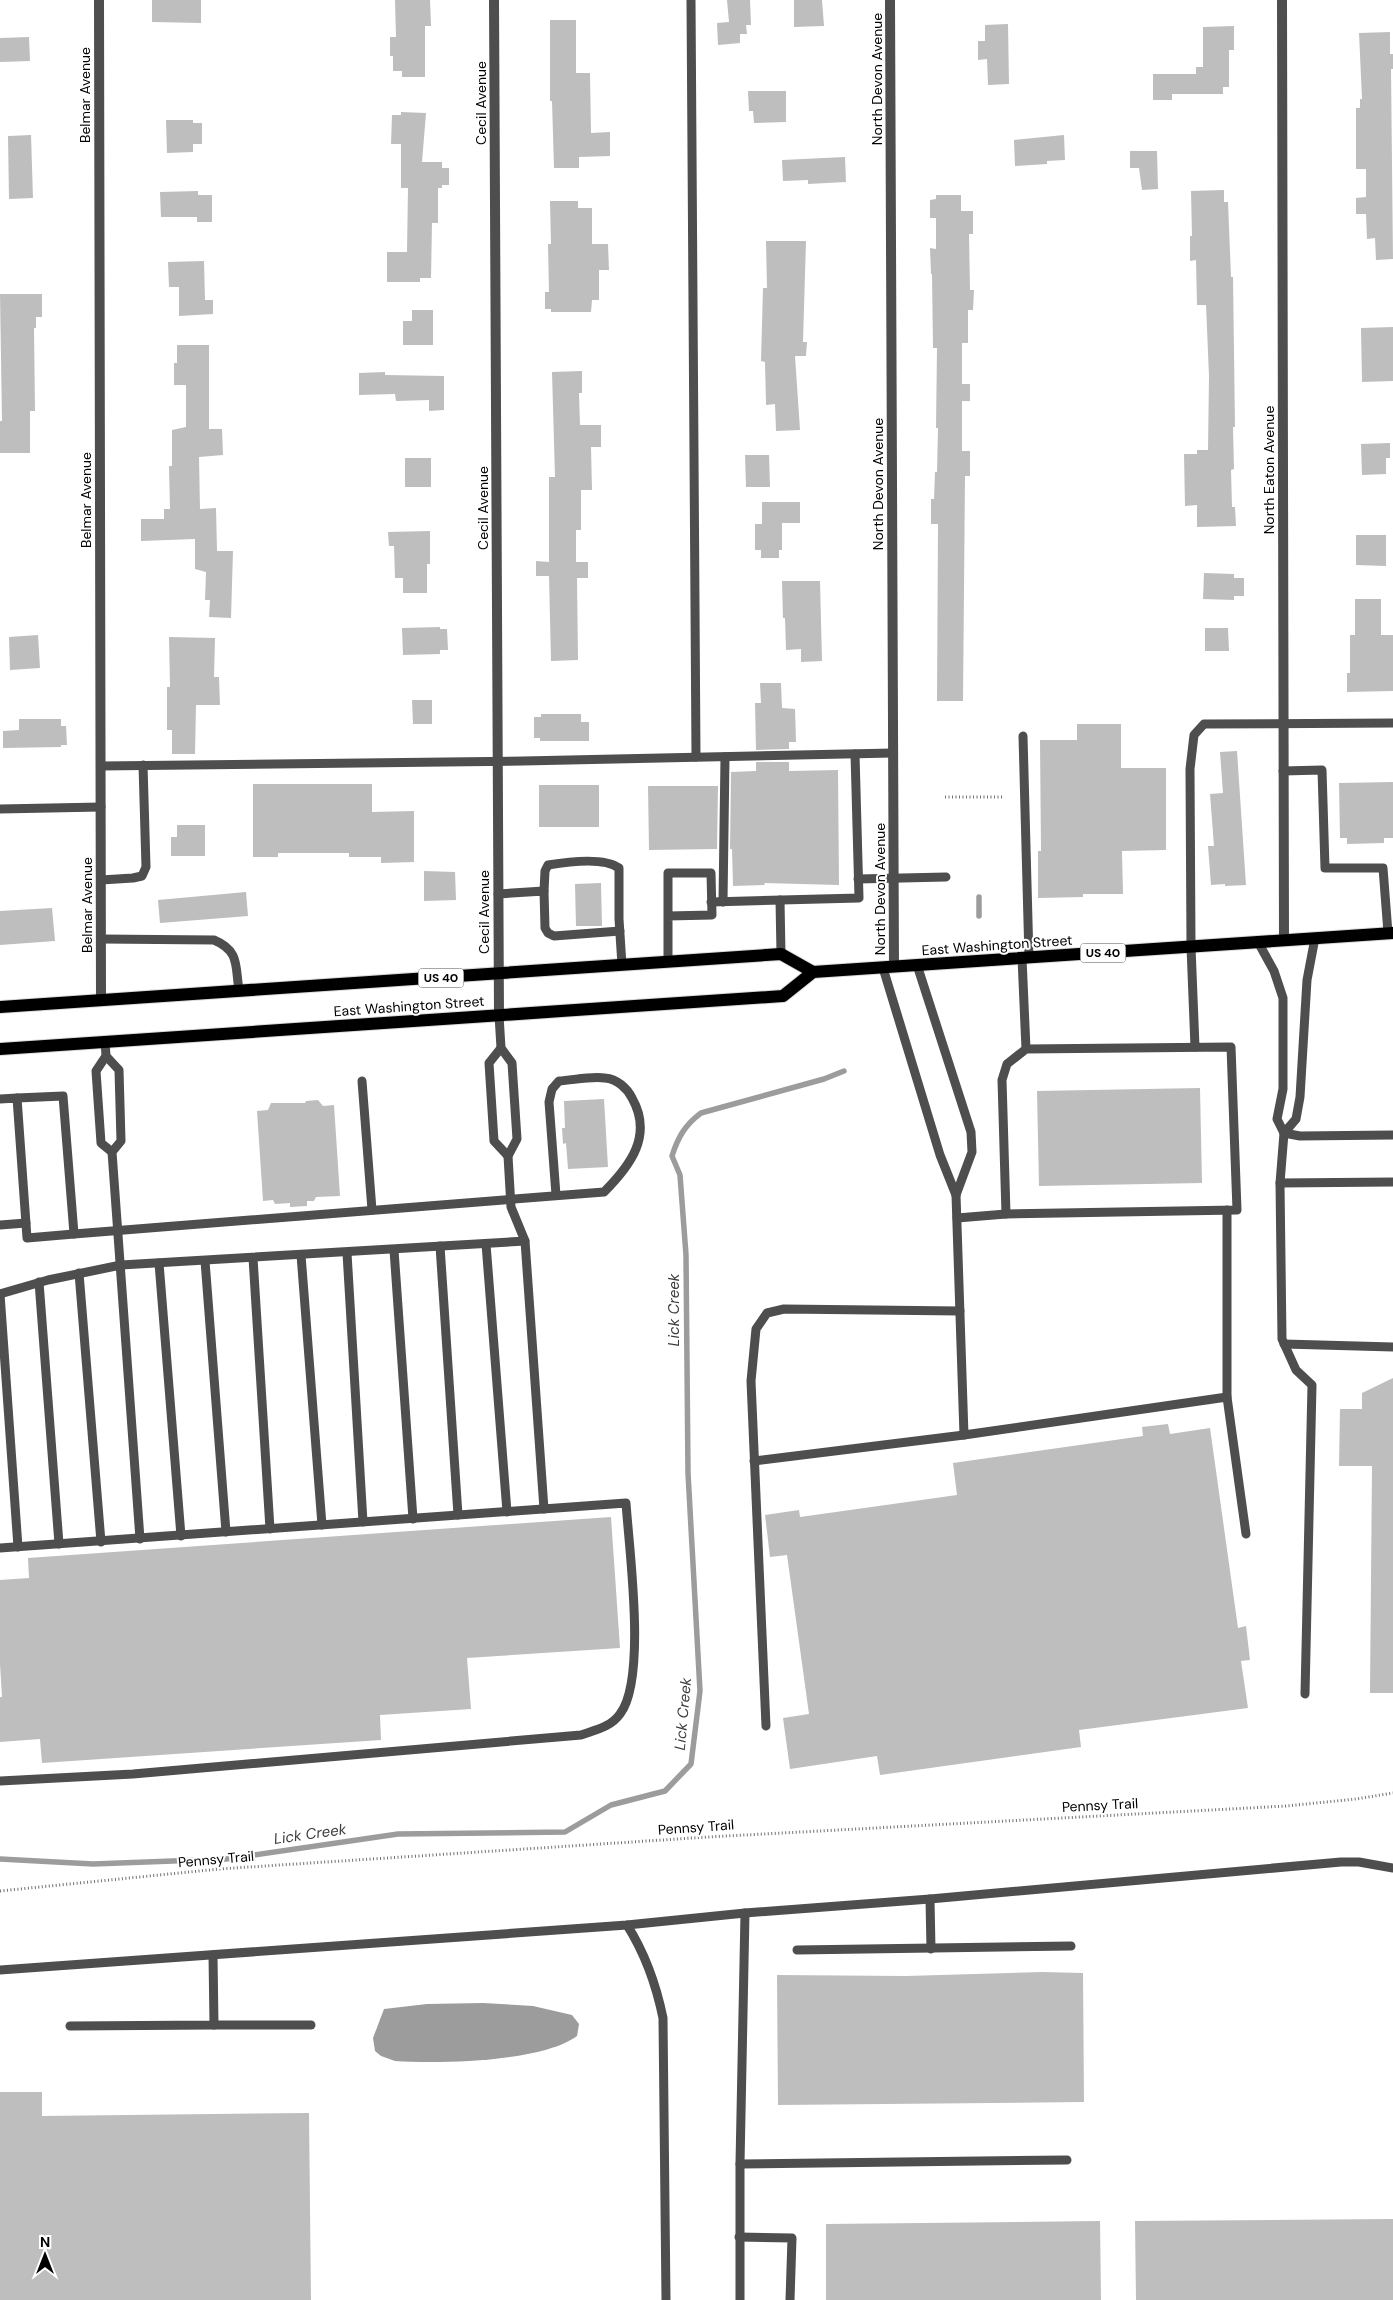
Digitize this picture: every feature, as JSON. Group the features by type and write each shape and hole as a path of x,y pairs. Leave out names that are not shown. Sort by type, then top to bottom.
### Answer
{"main road":[{"name":"East Washington Street","path":"0,1049 783,996 813,972 1390,933"},
{"name":"East Washington Street","path":"0,1007 781,954"},
{"path":"781,954 813,972"}],"street":[{"name":"Belmar Avenue","path":"99,0 101,999"},
{"name":"Cecil Avenue","path":"494,0 499,1015"},
{"name":"North Devon Avenue","path":"889,967 894,877 890,0"},
{"name":"North Eaton Avenue","path":"1282,0 1284,940"}],"lane":[{"path":"691,0 696,758"},
{"path":"1195,1047 1191,947 1190,769 1194,735 1204,724 1393,722"},
{"path":"1023,736 1026,1049"},
{"path":"101,766 696,758 893,753"},
{"path":"712,902 859,898 855,754"},
{"path":"722,902 725,757"},
{"path":"101,880 142,876 146,867 143,765"},
{"path":"1283,771 1322,770 1324,868 1383,868 1390,933"},
{"path":"0,808 101,807"},
{"path":"620,931 554,936 548,933 545,928 544,892 545,871 548,865 605,862 619,868 622,965"},
{"path":"668,916 712,915 712,873 668,873 668,916 668,962"},
{"path":"858,879 946,876"},
{"path":"498,894 544,892"},
{"path":"780,900 781,954"},
{"path":"1284,1133 1296,1119 1300,1097 1307,980 1315,938"},
{"path":"101,939 214,940 228,946 234,954 239,990"},
{"path":"1258,942 1274,971 1283,998 1283,1089 1277,1119 1284,1133 1280,1183 1282,1339 1296,1370 1312,1385 1305,1694"},
{"path":"917,965 971,1132 972,1152 956,1195"},
{"path":"889,967 940,1155 956,1195 964,1435"},
{"path":"499,1015 501,1048 512,1063 517,1139 508,1156 510,1198 511,1207 525,1241 544,1509"},
{"path":"105,1041 106,1056 96,1071 101,1143 112,1152"},
{"path":"957,1218 1006,1214 1237,1210 1231,1046 1026,1049 1007,1064 1002,1080 1006,1214"},
{"path":"501,1048 489,1063 494,1140 508,1156"},
{"path":"106,1056 119,1070 121,1140 112,1152 140,1539"},
{"path":"17,1098 27,1238 604,1192 618,1178 634,1155 642,1126 640,1111 631,1095 621,1084 606,1078 559,1081 552,1089 550,1117 556,1195"},
{"path":"362,1081 372,1210"},
{"path":"0,1099 63,1096 74,1234"},
{"path":"1284,1133 1300,1136 1393,1135"},
{"path":"1280,1183 1393,1182"},
{"path":"1227,1210 1227,1397 1246,1534"},
{"path":"0,1225 26,1223"},
{"path":"18,1547 0,1294 39,1282 121,1265 525,1241"},
{"path":"486,1244 507,1512"},
{"path":"440,1246 458,1515"},
{"path":"394,1250 412,1519"},
{"path":"347,1252 363,1522"},
{"path":"301,1255 322,1525"},
{"path":"253,1258 270,1529"},
{"path":"205,1261 226,1532"},
{"path":"159,1263 181,1536"},
{"path":"79,1273 101,1542"},
{"path":"39,1282 59,1544"},
{"path":"766,1726 751,1381 756,1329 767,1313 784,1309 960,1312"},
{"path":"1284,1344 1393,1347"},
{"path":"754,1461 964,1435 1227,1397"},
{"path":"0,1548 626,1503 634,1663 629,1694 622,1713 611,1724 581,1735 133,1774 0,1781"},
{"path":"0,1970 628,1925 744,1913 930,1899 1341,1862 1359,1862 1393,1868"},
{"path":"930,1899 932,1949"},
{"path":"740,2300 739,2237 744,1913"},
{"path":"628,1925 642,1948 656,1986 663,2018 666,2300"},
{"path":"797,1950 1071,1946"},
{"path":"213,1955 214,2025"},
{"path":"70,2026 311,2025"},
{"path":"740,2164 1067,2160"},
{"path":"739,2237 792,2238 790,2300"}],"path":[{"path":"945,796 1003,796"},
{"name":"Pennsy Trail","path":"0,1891 229,1868 708,1837 1286,1806 1393,1793"}],"shaded area":[{"path":"483,2003 533,2006 572,2015 579,2024 577,2036 561,2045 540,2051 516,2056 463,2061 395,2061 381,2056 375,2051 373,2038 384,2009 427,2004"}],"building":[{"path":"152,0 201,0 201,23 152,22"},
{"path":"395,0 430,0 431,26 425,26 425,77 402,77 402,71 393,71 393,56 390,56 390,37 396,37"},
{"path":"727,0 750,0 751,25 746,25 747,34 740,34 740,43 718,45 717,23 729,22"},
{"path":"794,0 822,0 824,26 794,27"},
{"path":"550,20 576,20 576,73 590,73 591,133 610,132 610,156 579,157 579,168 554,168 552,101 550,101"},
{"path":"1008,24 1009,84 988,85 987,59 978,60 978,41 985,41 985,25"},
{"path":"1234,26 1234,50 1229,50 1229,87 1223,87 1223,94 1172,94 1172,100 1153,100 1153,74 1196,74 1196,67 1203,67 1203,27"},
{"path":"1390,32 1390,54 1393,54 1393,69 1391,69 1393,259 1376,260 1375,238 1367,239 1366,214 1356,214 1356,198 1366,197 1366,169 1356,169 1356,108 1360,108 1360,99 1362,99 1359,33"},
{"path":"29,37 30,61 0,62 0,38"},
{"path":"748,91 786,91 786,122 754,123 753,111 749,111"},
{"path":"401,112 426,113 422,162 442,162 442,168 449,168 449,185 442,185 442,188 438,188 438,223 432,223 431,278 420,278 420,282 387,282 387,252 407,252 408,188 401,188 401,144 391,144 392,115 401,115"},
{"path":"166,120 193,120 193,123 202,123 202,144 193,144 193,152 167,153"},
{"path":"31,135 33,198 9,199 8,136"},
{"path":"1064,135 1065,160 1047,161 1047,164 1015,166 1014,140"},
{"path":"1130,151 1157,151 1158,189 1142,190 1139,168 1130,168"},
{"path":"845,157 846,182 808,184 808,180 783,181 782,160"},
{"path":"1224,190 1224,202 1228,202 1231,277 1233,277 1235,427 1233,427 1234,469 1231,470 1232,507 1235,507 1236,526 1197,527 1197,505 1185,506 1184,454 1197,454 1197,450 1208,450 1209,376 1206,305 1197,305 1196,260 1190,261 1190,236 1192,236 1191,191"},
{"path":"198,191 198,195 212,195 212,222 197,222 197,217 161,217 160,192"},
{"path":"936,195 961,195 961,211 973,211 973,234 969,234 970,290 974,290 973,310 968,310 968,343 962,343 962,384 970,384 970,401 962,401 962,451 970,451 970,476 965,476 963,701 937,701 938,524 931,524 931,499 934,499 935,472 937,472 937,348 933,348 930,248 936,249 936,218 930,218 930,200 936,199"},
{"path":"550,201 578,201 578,208 592,208 592,244 608,244 609,270 599,270 599,300 592,300 591,312 551,312 551,309 545,309 545,292 549,292 548,244 551,244"},
{"path":"766,241 806,241 803,342 807,342 806,356 795,356 800,430 776,431 775,404 766,405 765,362 761,361 763,288 767,288"},
{"path":"204,261 205,300 213,300 213,314 179,316 179,287 169,287 168,262"},
{"path":"0,294 42,294 42,317 36,317 36,328 34,328 35,411 30,411 30,453 0,453 0,421 2,421"},
{"path":"412,310 433,310 433,345 403,345 403,321 412,321"},
{"path":"1393,327 1393,381 1362,382 1361,328"},
{"path":"177,345 209,345 209,429 222,429 223,455 199,457 200,509 216,508 217,551 233,551 231,618 209,617 210,600 205,600 206,572 195,569 195,539 141,541 141,519 164,519 164,509 170,509 169,466 172,466 172,430 186,427 186,385 174,385 174,363 177,363"},
{"path":"582,371 582,393 579,393 580,425 601,425 601,447 591,447 592,490 581,490 581,530 576,530 576,562 588,562 588,578 577,578 578,660 551,661 549,576 536,576 536,561 549,562 549,477 555,477 552,372"},
{"path":"385,372 385,375 444,376 444,410 429,411 429,400 396,401 395,394 359,395 359,373"},
{"path":"1390,443 1390,458 1386,458 1386,474 1362,475 1361,444"},
{"path":"745,455 769,455 770,487 746,487"},
{"path":"405,458 431,458 431,487 405,487"},
{"path":"762,502 800,502 800,523 782,523 782,550 779,550 779,558 761,558 761,550 755,550 755,524 762,524"},
{"path":"430,531 430,564 427,564 427,593 403,593 403,578 395,578 394,546 389,546 388,532"},
{"path":"1356,535 1386,535 1386,566 1356,565"},
{"path":"1204,573 1234,574 1234,578 1244,578 1244,596 1234,596 1234,600 1203,599"},
{"path":"782,581 820,581 822,661 801,662 801,649 786,650"},
{"path":"1355,599 1381,599 1381,635 1393,635 1393,691 1347,692 1347,673 1350,673 1350,635 1355,635"},
{"path":"440,627 440,629 447,629 448,650 440,650 440,654 403,655 402,628"},
{"path":"1205,628 1228,628 1229,651 1205,651"},
{"path":"38,635 40,668 10,670 9,637"},
{"path":"169,637 215,638 214,677 219,677 220,705 196,705 195,754 172,754 172,730 167,730 167,687 170,687"},
{"path":"760,683 781,683 782,708 795,709 796,742 789,742 789,749 756,750 755,703 761,703"},
{"path":"412,700 432,700 432,724 413,724"},
{"path":"541,714 581,714 581,722 589,722 589,741 540,741 540,738 534,738 534,717 541,717"},
{"path":"19,719 61,719 61,726 66,726 67,745 61,745 61,747 3,748 3,731 19,730"},
{"path":"1077,724 1121,724 1121,768 1166,768 1166,850 1122,851 1123,894 1083,894 1083,897 1038,898 1038,851 1041,851 1040,740 1077,740"},
{"path":"1237,751 1246,885 1211,885 1208,846 1214,846 1210,794 1223,793 1220,752"},
{"path":"756,762 789,762 789,771 838,770 839,885 764,883 765,885 733,886 732,849 730,849 731,772 756,771"},
{"path":"1393,782 1393,838 1384,838 1384,843 1347,844 1347,838 1340,838 1339,783"},
{"path":"253,784 372,784 372,812 414,811 414,862 381,863 381,857 349,857 349,853 278,853 278,857 253,857"},
{"path":"539,785 599,785 599,827 539,827"},
{"path":"648,786 718,786 717,849 649,850"},
{"path":"177,825 205,825 205,856 171,856 171,837 177,837"},
{"path":"424,871 455,872 456,900 424,901"},
{"path":"601,883 602,926 576,926 575,884"},
{"path":"246,892 248,916 160,923 158,900"},
{"path":"52,908 55,941 0,945 0,911"},
{"path":"1200,1088 1202,1183 1039,1186 1037,1091"},
{"path":"604,1099 608,1167 568,1169 566,1143 563,1144 562,1128 565,1128 564,1101"},
{"path":"318,1100 323,1106 334,1105 340,1196 316,1197 314,1201 307,1201 307,1206 290,1207 290,1203 275,1204 273,1200 263,1201 257,1111 268,1110 271,1103 305,1103 306,1101"},
{"path":"1393,1378 1393,1693 1370,1693 1372,1466 1339,1466 1340,1409 1362,1409 1362,1393"},
{"path":"1168,1424 1170,1434 1210,1428 1238,1628 1246,1626 1250,1660 1241,1661 1248,1708 1079,1730 1081,1747 880,1775 877,1756 790,1769 783,1718 809,1714 787,1555 770,1557 765,1515 799,1510 800,1517 957,1495 953,1463 1143,1436 1142,1427"},
{"path":"611,1517 620,1648 467,1658 471,1709 380,1715 381,1740 42,1763 40,1739 0,1742 0,1697 2,1697 0,1580 29,1578 28,1558"},
{"path":"1042,1972 1083,1973 1084,2102 778,2105 777,1975 906,1976"},
{"path":"0,2092 42,2092 42,2116 309,2113 311,2300 0,2300"},
{"path":"1393,2219 1393,2300 1136,2300 1135,2221"},
{"path":"1100,2221 1101,2300 826,2300 826,2224"}],"waterway":[{"name":"Lick Creek","path":"979,897 979,916"},
{"name":"Lick Creek","path":"0,1859 93,1864 226,1859 398,1834 565,1832 611,1805 665,1791 691,1764 700,1691 688,1473 686,1255 680,1175 672,1156 683,1132 701,1113 824,1079 844,1071"}]}
